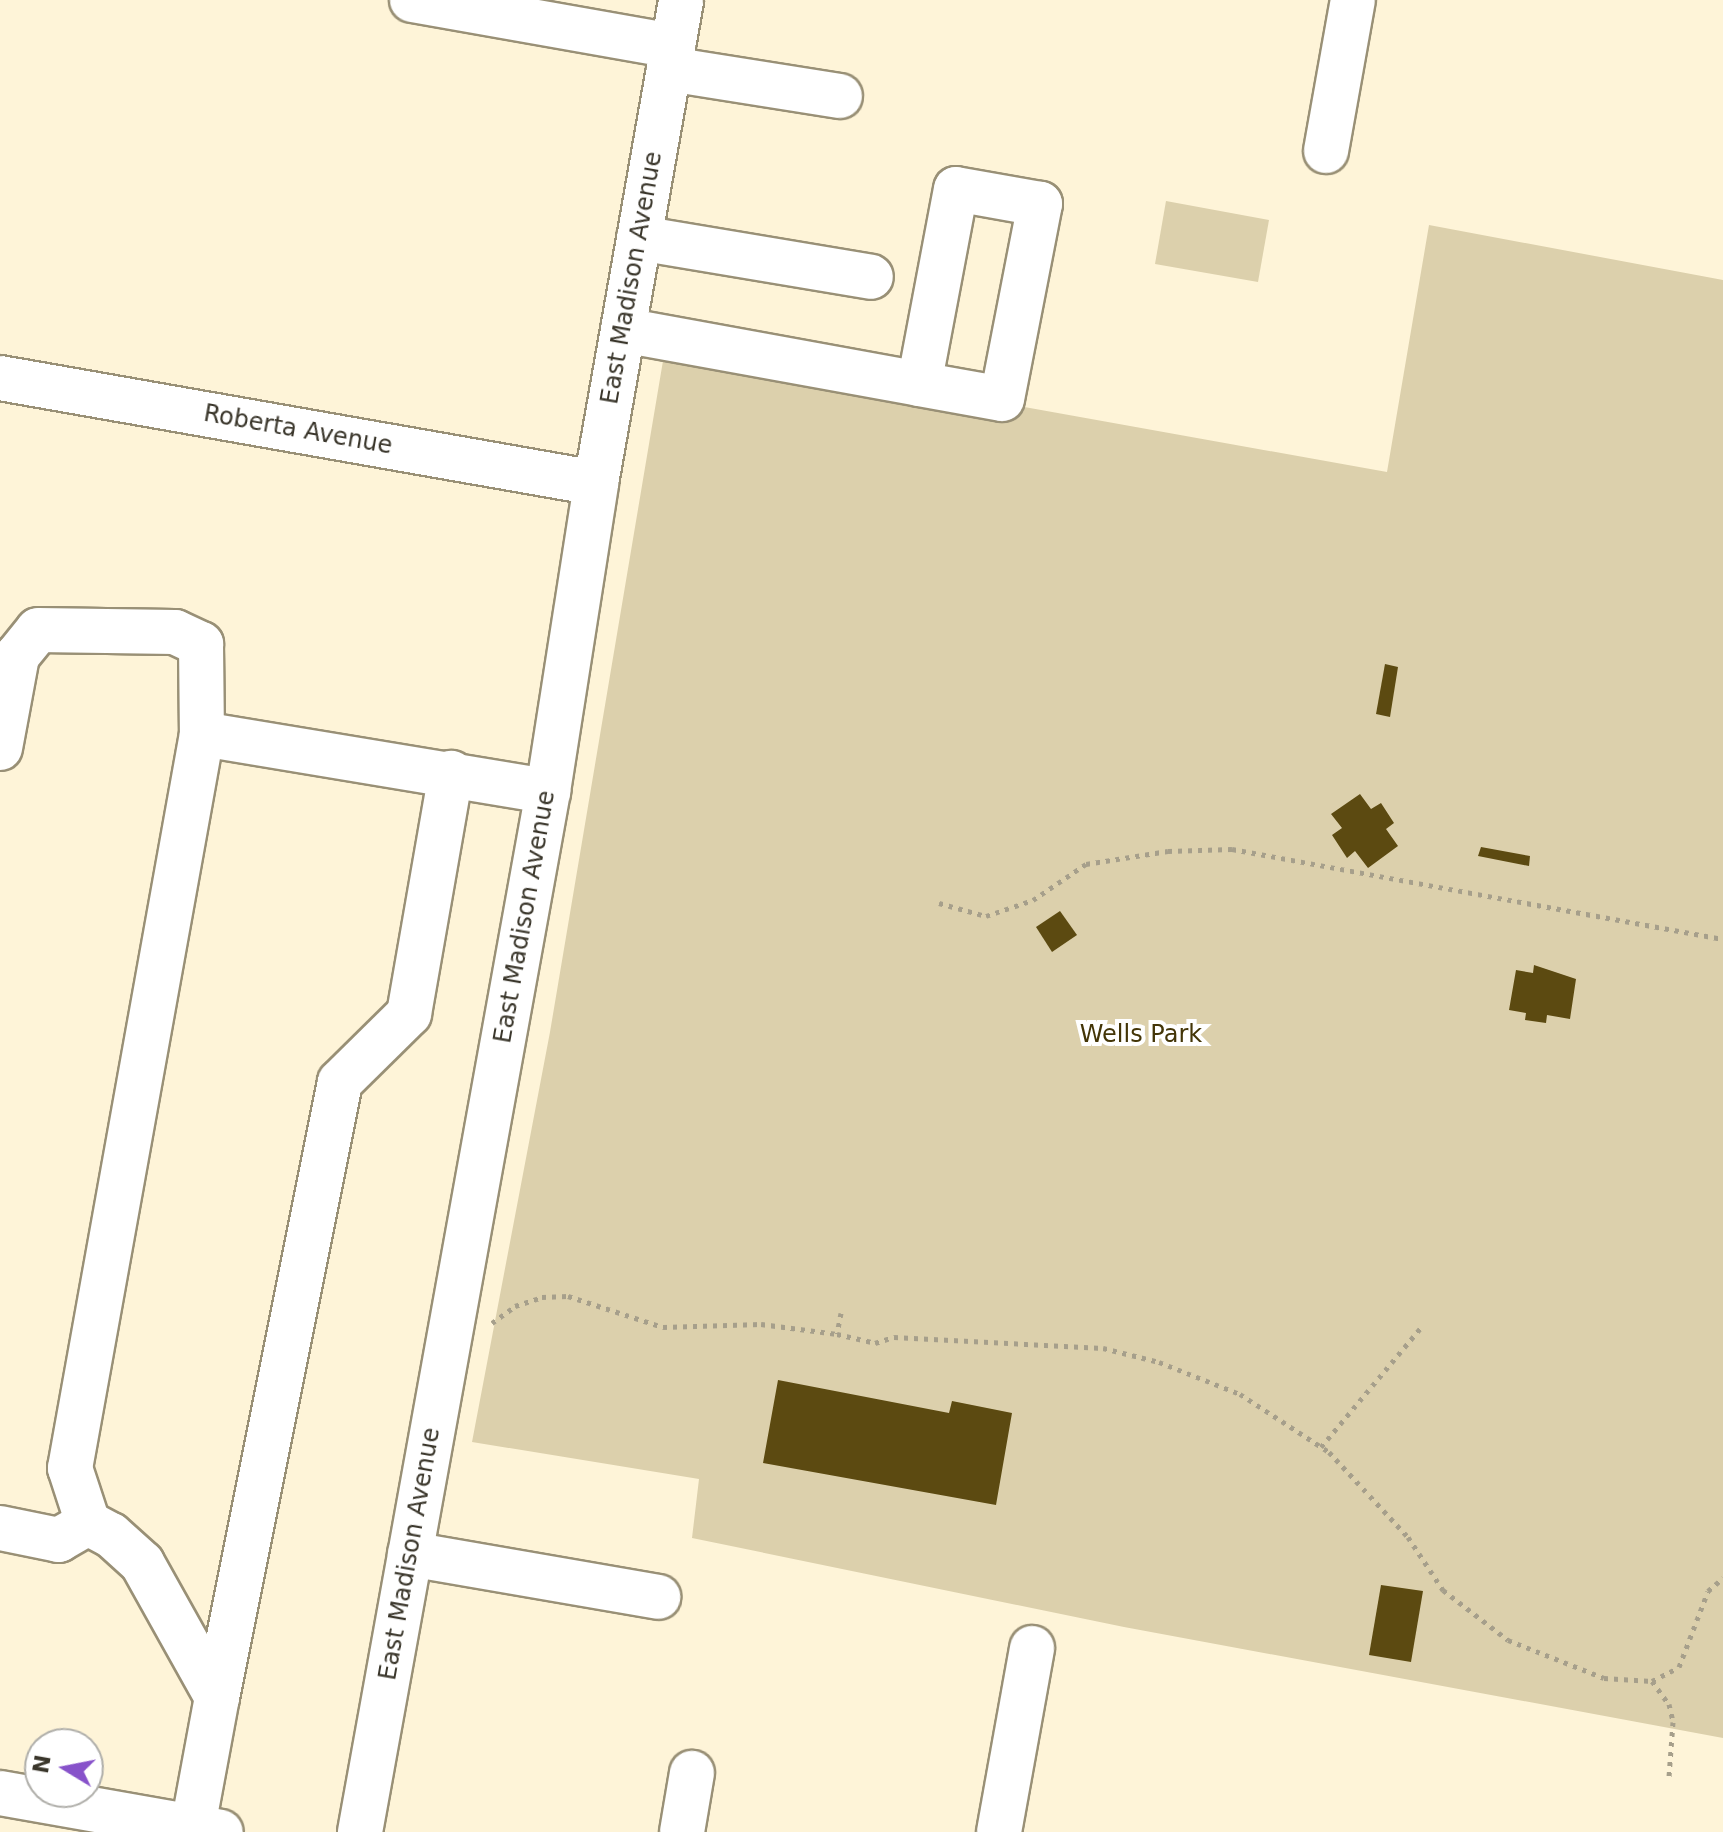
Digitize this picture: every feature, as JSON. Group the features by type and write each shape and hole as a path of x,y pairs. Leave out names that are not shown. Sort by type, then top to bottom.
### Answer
{"street":[{"path":"412,0 840,96"},
{"name":"East Madison Avenue","path":"360,1832 548,791 596,483 681,0"},
{"path":"1326,151 1353,0"},
{"path":"623,330 919,384 1002,399 1040,204 956,189 919,384"},
{"path":"639,238 871,277"},
{"name":"Roberta Avenue","path":"0,378 596,483"},
{"path":"0,748 17,656 38,630 175,632 201,644 202,734 70,1468 88,1523 111,1535 142,1563 217,1697"},
{"path":"202,734 548,791"},
{"path":"0,1793 208,1829 217,1697 340,1082 409,1014 451,773"},
{"path":"0,1528 59,1540 88,1523"},
{"path":"410,1554 658,1597"},
{"path":"999,1832 1032,1648"},
{"path":"682,1832 692,1773"}],"path":[{"path":"939,903 986,916 1033,900 1086,864 1168,851 1232,849 1723,939"},
{"path":"450,1328 482,1331 515,1306 542,1297 568,1296 663,1327 761,1324 837,1334 875,1343 894,1337 1103,1348 1159,1362 1240,1394 1321,1447 1408,1537 1443,1590 1508,1640 1604,1678 1652,1681 1679,1667 1708,1591 1723,1578"},
{"path":"837,1334 841,1313"},
{"path":"1321,1447 1422,1326"},
{"path":"1652,1681 1669,1704 1673,1722 1669,1777"}],"green space":[{"path":"1166,201 1269,220 1258,282 1155,264"},
{"name":"Wells Park","path":"1429,225 1723,280 1723,1738 1124,1627 692,1538 699,1479 472,1442 550,1032 666,343 1387,472"}],"building":[{"path":"1385,664 1398,667 1390,717 1376,714"},
{"path":"1360,794 1371,809 1381,803 1394,823 1386,829 1398,846 1368,868 1355,851 1347,858 1332,835 1342,828 1331,814"},
{"path":"1481,847 1530,856 1529,866 1478,856"},
{"path":"1060,911 1077,935 1052,952 1036,927"},
{"path":"1534,965 1576,979 1570,1019 1547,1015 1546,1023 1525,1020 1526,1013 1509,1010 1516,970 1533,973"},
{"path":"778,1380 949,1413 952,1401 1012,1413 996,1505 763,1463"},
{"path":"1381,1585 1423,1591 1411,1662 1369,1655"}]}
